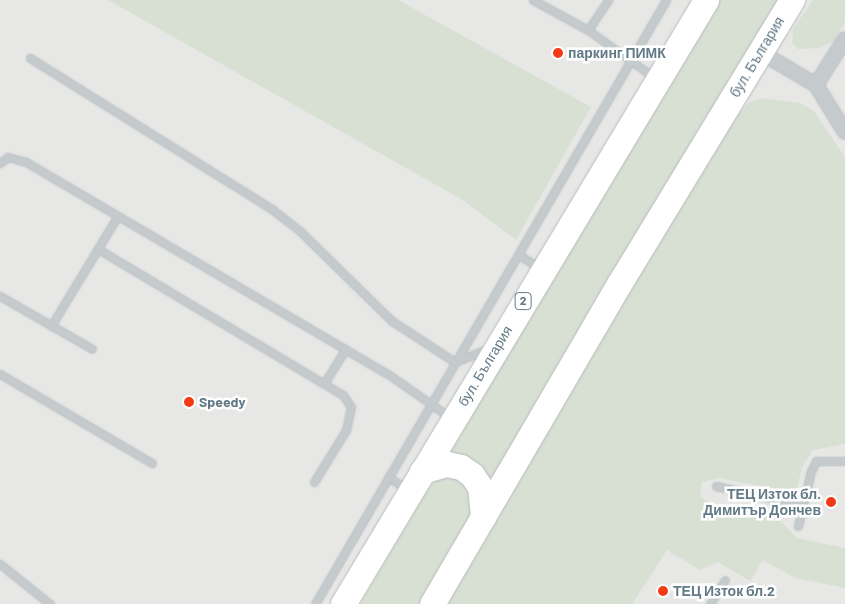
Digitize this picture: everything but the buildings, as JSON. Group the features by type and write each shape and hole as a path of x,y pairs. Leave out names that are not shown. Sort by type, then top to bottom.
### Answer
{"highway":[{"name":"бул. България","path":"343,604 496,346 706,0"},
{"name":"бул. България","path":"432,604 792,0"},
{"path":"416,481 447,464 461,467 472,475 480,487 483,517"}],"street":[{"path":"816,85 845,39"},
{"path":"760,52 816,85 845,132"}],"lane":[{"path":"533,0 588,30 658,80"},
{"path":"588,30 608,0"},
{"path":"315,604 519,255 629,60 666,0"},
{"path":"30,58 273,210 302,233 392,321 455,362"},
{"path":"0,163 8,157 26,162 388,374 430,405 453,419"},
{"path":"51,326 117,217"},
{"path":"98,249 325,382 343,395 351,407 351,416 346,430 314,482"},
{"path":"519,255 542,270"},
{"path":"0,296 92,349"},
{"path":"455,362 496,346"},
{"path":"325,382 346,349"},
{"path":"0,374 152,463"},
{"path":"798,526 802,504 816,461 845,462"},
{"path":"388,477 416,481"},
{"path":"716,486 802,504"},
{"path":"0,564 50,604"},
{"path":"710,604 725,580"}],"shaded area":[{"path":"0,0 845,0 845,604 0,604"},
{"path":"108,0 398,0 591,107 516,240 461,199"},
{"path":"716,0 781,0 494,476 485,477 449,454 447,448"},
{"path":"813,0 845,0 845,22 834,41 820,48 798,49 792,43 793,29"},
{"path":"760,98 800,103 814,111 845,157 845,444 813,450 802,467 796,493 719,478 702,482 700,496 717,508 778,518 797,538 845,548 845,588 795,578 763,560 750,581 718,562 700,570 667,550 632,604 442,604 712,154 737,116 750,102"},
{"path":"447,474 470,485 471,513 421,604 360,604 425,493 436,480"}],"place":[{"name":"паркинг ПИМК","path":"558,53"},
{"name":"Speedy","path":"189,402"},
{"name":"ТЕЦ Изток бл. Димитър Дончев","path":"831,502"},
{"name":"ТЕЦ Изток бл.2","path":"663,591"}]}
